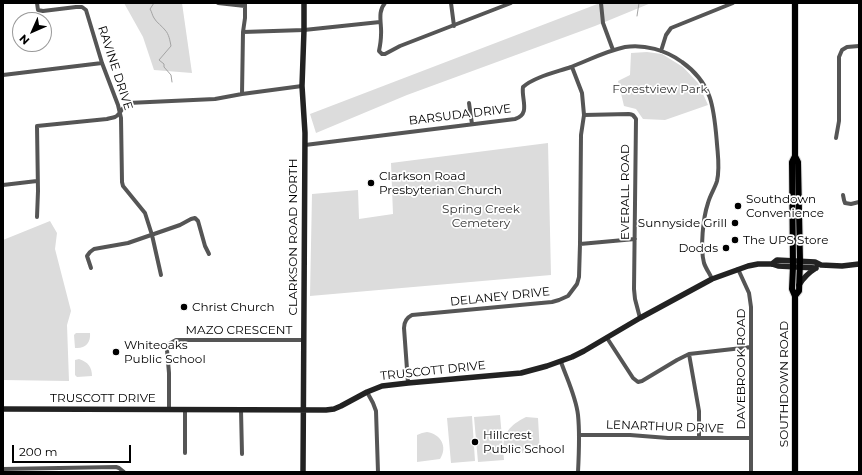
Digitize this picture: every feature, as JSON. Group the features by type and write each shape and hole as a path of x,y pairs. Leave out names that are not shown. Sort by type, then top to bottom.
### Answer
{"main road":[{"name":"SOUTHDOWN ROAD","path":"795,3 794,156 792,162 792,289 795,296 795,472"},
{"name":"SOUTHDOWN ROAD","path":"794,156 798,162 800,264 799,290 795,296"}],"street":[{"name":"RAVINE DRIVE","path":"37,3 38,10 43,11 76,7 82,7 86,10 102,63 120,113 123,186 145,213 152,235 161,275"},
{"path":"218,3 245,4 242,94"},
{"name":"CLARKSON ROAD NORTH","path":"303,472 305,145 302,86 304,3"},
{"path":"385,3 381,7 380,22 382,34 380,51 382,54 510,3"},
{"path":"452,3 454,26"},
{"path":"601,3 603,23 613,50"},
{"path":"661,51 666,35 671,28 734,3"},
{"path":"243,32 304,30 380,22"},
{"name":"BARSUDA DRIVE","path":"305,145 519,118 525,111 523,92 524,87 530,81 613,50 640,46 661,51 676,58 696,74 707,90 713,107 718,169 716,181 708,202 702,246 704,263 712,279"},
{"path":"836,138 839,121 839,57 842,50 848,47 859,46"},
{"path":"3,75 102,63"},
{"name":"DELANEY DRIVE","path":"408,382 404,322 412,315 552,302 568,296 577,284 579,277 580,244 581,135 584,115 582,93 572,66"},
{"path":"37,217 37,126 107,119 120,113 124,105 128,103 215,99 302,86"},
{"path":"469,103 472,124"},
{"name":"EVERALL ROAD","path":"584,115 632,114 636,119 634,289 640,318"},
{"path":"3,185 37,181"},
{"path":"843,195 845,203 851,204 859,202"},
{"path":"91,268 87,256 94,249 128,243 180,225 195,218 198,221 205,246 209,254"},
{"path":"580,244 635,239"},
{"name":"TRUSCOTT DRIVE","path":"3,409 334,409 382,386 408,382 521,373 561,362 584,351 640,318 712,279 748,266 758,264 772,264 778,266 800,264 818,267 859,264"},
{"path":"799,285 808,273 818,267"},
{"name":"DAVEBROOK ROAD","path":"738,269 751,299 751,472"},
{"path":"607,338 633,378 638,382 690,354 751,347"},
{"name":"MAZO CRESCENT","path":"168,409 169,373 167,350 172,341 304,340"},
{"path":"690,354 699,411 699,438"},
{"path":"561,362 578,416 578,472"},
{"path":"367,392 376,410 378,472"},
{"path":"184,454 185,410"},
{"path":"241,410 242,454"},
{"name":"LENARTHUR DRIVE","path":"579,435 630,435 668,438 751,438"},
{"path":"3,469 42,470 119,468 124,472"}],"green space":[{"path":"124,3 182,3 192,73 154,70 143,37"},
{"path":"600,3 651,3 595,26 407,95 316,133 310,114"},
{"name":"Forestview Park","path":"647,52 662,54 683,67 698,83 708,105 665,120 643,119 636,109 624,106 618,81 630,75 631,53"},
{"name":"Spring Creek Cemetery","path":"548,143 551,275 310,296 312,194 358,190 359,219 393,214 391,163"},
{"path":"50,221 57,233 55,249 71,311 67,325 69,381 3,380 3,240"},
{"path":"76,333 90,333 87,345 75,348 74,335"},
{"path":"79,359 89,365 92,376 77,377 75,375 75,360"},
{"path":"500,415 504,460 478,462 474,417"},
{"path":"472,416 475,461 451,463 447,418"},
{"path":"526,417 538,418 540,453 504,453 503,446 505,435 515,423"},
{"path":"427,432 436,435 442,442 442,454 440,459 417,462 417,435"}],"waterway":[{"path":"154,3 150,9 153,17 167,33 171,46 159,60 164,64 164,67 171,75 172,82"},
{"path":"637,16 639,3"}],"place":[{"name":"Clarkson Road Presbyterian Church","path":"371,183"},
{"name":"Southdown Convenience","path":"738,206"},
{"name":"Sunnyside Grill","path":"735,223"},
{"name":"The UPS Store","path":"735,240"},
{"name":"Dodds","path":"726,248"},
{"name":"Christ Church","path":"184,307"},
{"name":"Whiteoaks Public School","path":"116,352"},
{"name":"Hillcrest Public School","path":"475,442"}]}
